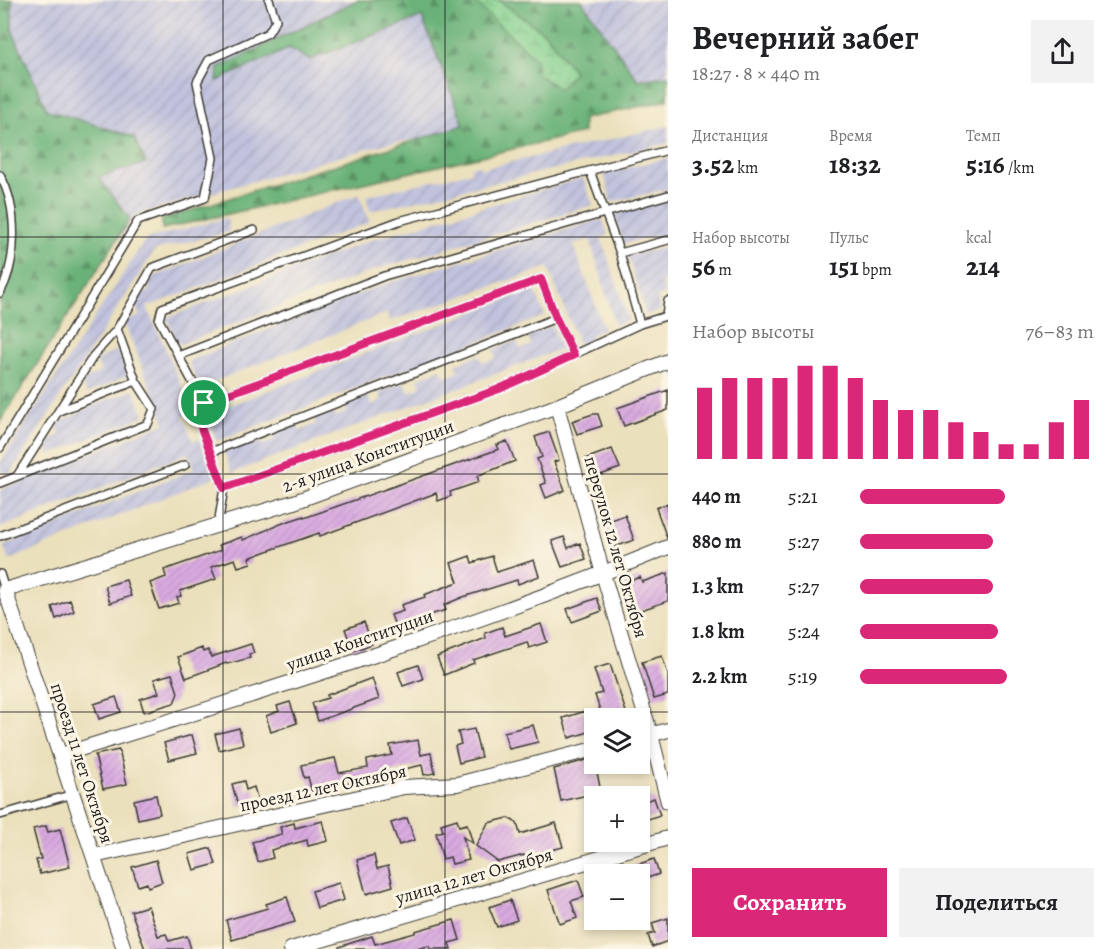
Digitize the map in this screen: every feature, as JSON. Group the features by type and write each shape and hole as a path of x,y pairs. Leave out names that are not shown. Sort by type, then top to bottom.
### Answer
{"street":[{"name":"2-я улица Конституции","path":"5,590 294,502 557,406 668,361"},
{"name":"переулок 12 лет Октября","path":"557,406 638,708"},
{"name":"улица Конституции","path":"61,755 336,669 603,574 668,547"},
{"name":"проезд 11 лет Октября","path":"5,590 123,949"},
{"path":"650,735 668,730"},
{"name":"переулок 12 лет Октября","path":"650,750 668,802"},
{"name":"проезд 12 лет Октября","path":"94,856 404,787 457,783 584,751"},
{"name":"улица 12 лет Октября","path":"291,949 668,838"}],"lane":[{"path":"0,448 138,221 206,198 213,158 197,82 209,60 267,33 276,20 269,0"},
{"path":"218,525 224,488 200,425 204,403 159,320 162,308 399,221 668,150"},
{"path":"590,171 620,253 640,324"},
{"path":"0,175 8,189 13,234 12,259 7,281 0,293"},
{"path":"178,356 384,276 668,195"},
{"path":"17,476 94,355 117,329 152,268 254,230"},
{"path":"620,253 668,240"},
{"path":"204,403 541,279 574,355"},
{"path":"224,488 499,389 640,324 666,316 668,301"},
{"path":"211,452 556,318"},
{"path":"0,483 148,424 154,409 136,381 117,329"},
{"path":"58,411 136,381"},
{"path":"0,537 185,465"},
{"path":"0,574 5,590"},
{"path":"0,815 73,794"}],"shaded area":[{"path":"0,0 668,0 668,100 384,144 145,212 132,220 0,409"},
{"path":"668,126 668,143 370,211 366,196 471,172 470,167 479,165 481,169"},
{"path":"668,158 668,189 611,202 604,173"},
{"path":"583,178 593,205 377,269 178,345 167,318 374,239"},
{"path":"359,194 370,222 147,307 193,412 183,416 193,441 199,438 215,477 9,560 3,546 194,469 188,453 0,528 0,490 165,423 124,322 140,316 133,298 150,291 146,280"},
{"path":"668,201 668,233 623,244 615,214"},
{"path":"227,218 229,232 155,250 9,476 0,470 0,463 146,239"},
{"path":"602,219 608,235 601,238 629,320 615,325 590,239 573,244 604,329 590,335 591,339 579,345 548,267 390,321 387,313 200,387 188,361 382,285"},
{"path":"668,247 668,278 661,280 665,294 657,297 660,311 646,315 628,256"},
{"path":"534,289 545,316 217,441 207,414"},
{"path":"552,326 561,349 232,473 224,451 259,437 262,445 275,440 272,432 296,423 300,431 316,424 314,417 332,410 335,417 347,412 345,405 368,396 372,405 382,400 379,392 404,382 408,392 421,387 418,378 441,369 445,377 459,372 456,364 479,355 483,363 496,358 493,350 516,341 520,349 531,345 528,336"},
{"path":"117,350 129,375 87,394 81,381 101,372 96,360"},
{"path":"134,390 144,416 50,455 45,441 61,435 56,424 99,403"}],"green space":[{"path":"0,0 12,0 12,30 47,110 134,137 146,163 98,177 130,219 0,422"},
{"path":"357,0 472,0 537,59 560,88 574,72 546,34 498,0 581,0 638,80 668,76 668,100 583,119 583,133 162,229 162,219 464,125 422,17 309,60 290,48 217,81 218,68"},
{"path":"472,0 498,0 546,34 574,72 560,89 538,74 536,59"}],"building":[{"path":"668,390 668,410 624,426 617,408"},
{"path":"598,414 602,426 577,434 572,421"},
{"path":"549,432 559,460 554,462 565,490 546,498 541,485 546,483 537,459 542,457 535,437"},
{"path":"507,441 515,461 477,476 479,482 450,492 451,496 438,501 436,493 320,536 319,533 273,549 249,558 251,563 238,567 235,559 211,567 216,579 180,591 181,596 177,597 179,603 159,609 150,583 166,577 164,570 221,550 219,545 242,537 243,540 283,523 304,516 304,518 499,449 497,445"},
{"path":"612,449 620,468 592,478 585,459"},
{"path":"668,503 668,538 667,538 656,508"},
{"path":"625,515 634,540 612,548 603,523"},
{"path":"564,537 568,548 580,543 586,559 562,567 552,541"},
{"path":"470,556 472,563 492,556 497,572 534,560 539,576 518,584 517,580 463,597 444,605 446,610 395,626 391,615 403,611 401,605 458,582 451,563"},
{"path":"668,573 668,601 629,614 619,585 640,577 642,582"},
{"path":"126,580 131,596 110,603 105,586"},
{"path":"597,598 602,611 572,622 567,609"},
{"path":"70,600 74,611 56,619 52,607"},
{"path":"364,622 372,644 353,651 345,629"},
{"path":"541,624 547,642 529,648 527,642 473,660 474,663 444,675 437,657 486,638 485,633 502,627 505,636"},
{"path":"251,644 254,653 249,654 250,658 226,663 186,678 178,657 202,648 203,652 208,650 211,657"},
{"path":"662,656 668,674 668,695 654,699 642,662"},
{"path":"610,664 625,708 599,708 595,695 602,693 594,669"},
{"path":"418,665 423,679 403,686 398,672"},
{"path":"172,674 178,693 174,703 144,712 140,699 159,693 154,679"},
{"path":"372,678 379,699 318,721 312,703"},
{"path":"116,697 121,712 99,719 94,704"},
{"path":"290,702 297,723 271,732 266,716 279,711 277,706"},
{"path":"584,712 584,733 569,738 563,718"},
{"path":"533,725 538,742 509,749 504,732"},
{"path":"239,728 243,744 219,750 215,734"},
{"path":"474,729 481,757 459,763 455,746 461,744 458,732"},
{"path":"192,735 197,753 169,760 164,743"},
{"path":"418,740 421,755 431,753 435,773 424,775 422,765 383,774 383,778 361,782 361,780 312,792 308,777 304,778 301,765 335,758 339,773 368,768 367,760 392,755 390,745"},
{"path":"119,750 127,784 103,789 95,755"},
{"path":"584,761 584,774 597,774 600,786 584,786 584,796 561,801 554,769"},
{"path":"244,781 246,790 254,787 258,801 238,806 232,784"},
{"path":"156,795 160,814 138,819 134,800"},
{"path":"654,798 660,815 650,818 650,799"},
{"path":"407,818 415,840 399,845 391,823"},
{"path":"508,818 517,823 520,834 556,823 563,847 540,853 543,863 528,867 524,855 498,862 476,846 488,823"},
{"path":"457,819 459,826 467,824 473,844 463,837 469,860 452,864 450,857 443,859 436,833 443,831 441,824"},
{"path":"323,821 328,841 308,846 307,840 271,850 273,858 258,862 252,842 282,834 280,827 294,823 295,828"},
{"path":"46,826 48,832 60,829 70,867 40,874 36,860 41,859 33,829"},
{"path":"211,848 216,864 194,870 189,854"},
{"path":"374,855 377,869 388,866 393,886 366,894 357,860"},
{"path":"654,859 659,874 650,877 650,864 639,864"},
{"path":"156,860 162,882 148,887 147,883 138,886 132,867"},
{"path":"578,880 584,897 571,901 577,918 560,924 548,890"},
{"path":"339,883 344,900 317,908 312,891"},
{"path":"287,897 295,922 232,940 226,920 268,908 266,904"},
{"path":"510,900 517,920 497,927 489,907"},
{"path":"148,906 158,936 166,934 169,941 187,936 191,949 145,949 131,911"},
{"path":"668,918 668,941 652,947 648,935 655,933 652,923"},
{"path":"454,920 460,940 449,943 451,949 430,949 429,946 416,949 339,949 339,947 372,936 375,944"}],"route":[{"path":"541,279 574,355 499,389 224,488 200,425 204,403 541,279"}]}
